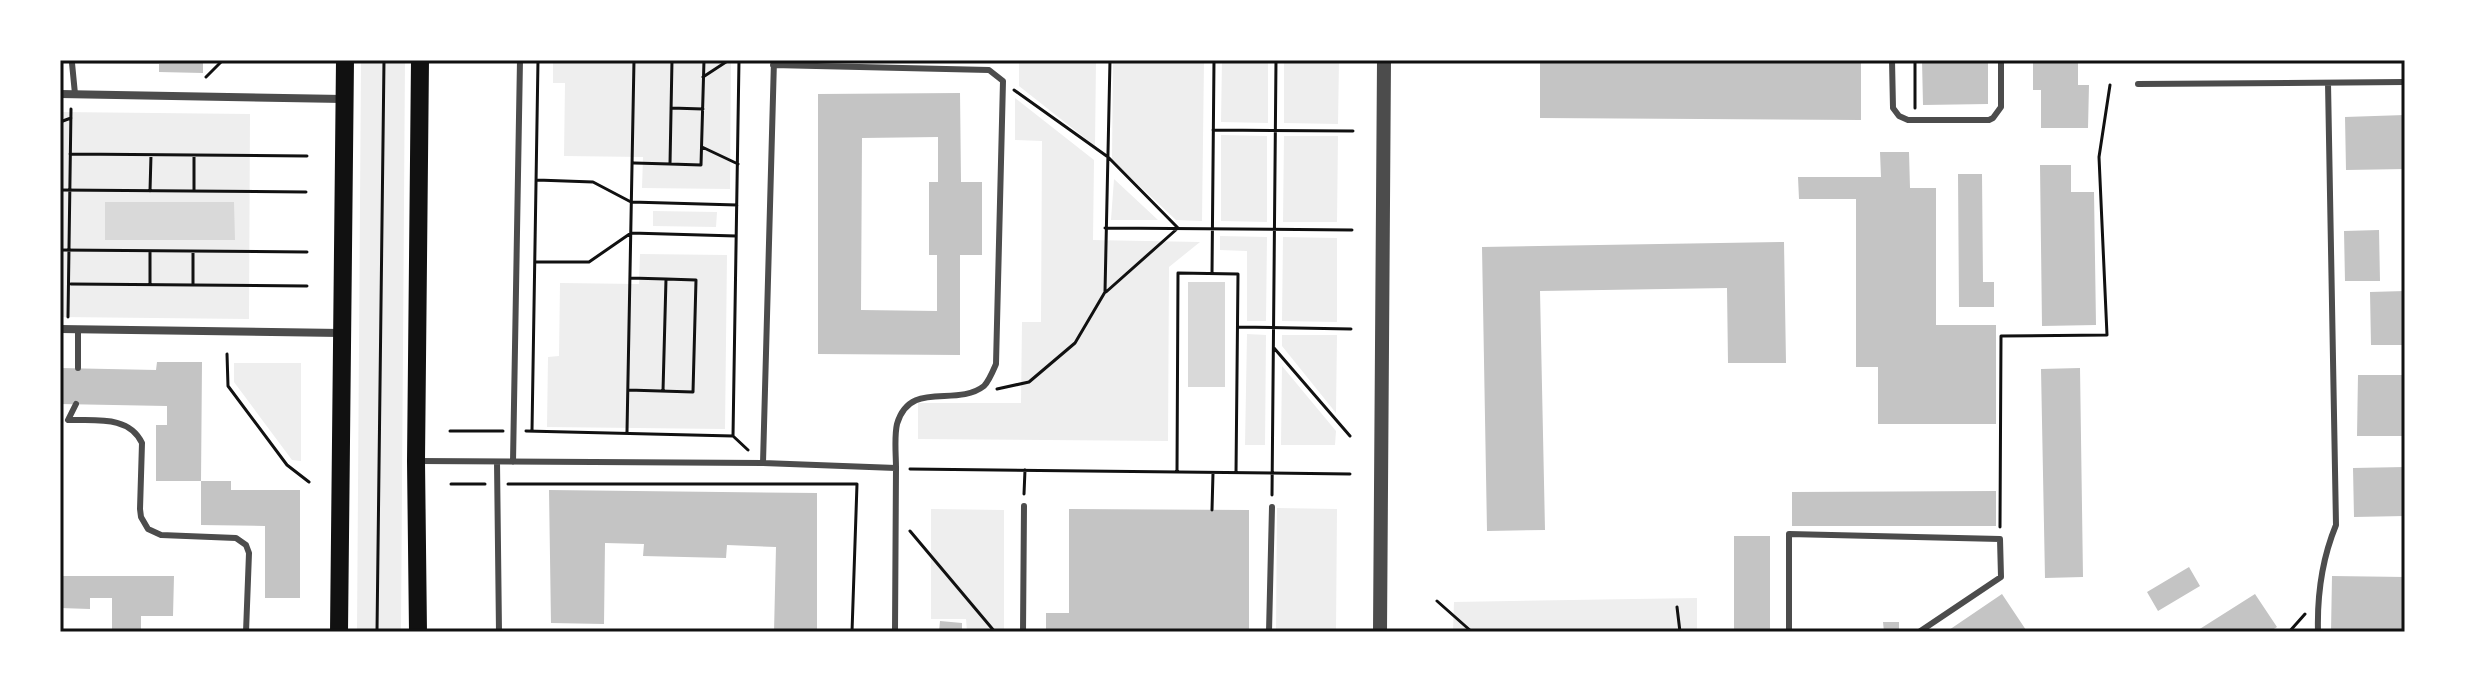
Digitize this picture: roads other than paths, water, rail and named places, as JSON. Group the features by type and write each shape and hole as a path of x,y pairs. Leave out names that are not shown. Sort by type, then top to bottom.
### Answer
{"main road":[{"path":"339,632 345,60"},
{"path":"418,632 416,461 420,60"}],"street":[{"path":"1380,632 1384,60"},
{"path":"60,94 344,99"},
{"path":"69,329 342,333"}],"lane":[{"path":"513,462 520,60"},
{"path":"1892,60 1893,108 1904,119 1915,120 1993,118 2001,107 2001,60"},
{"path":"763,463 774,62 989,70 1003,81 996,364 986,384 967,395 921,397 904,410 897,425 895,632"},
{"path":"72,63 73,94"},
{"path":"2138,84 2405,82"},
{"path":"2318,632 2317,599 2328,545 2336,525 2328,83"},
{"path":"69,329 78,368"},
{"path":"64,420 76,404"},
{"path":"64,420 119,422 128,425 139,437 142,443 141,517 148,529 161,535 236,538 246,545 249,553 246,632"},
{"path":"416,461 763,463 896,468"},
{"path":"497,462 499,632"},
{"path":"1023,632 1024,506"},
{"path":"1269,632 1272,507"},
{"path":"1789,632 1789,534 2000,539 2001,577 1919,632"}]}
